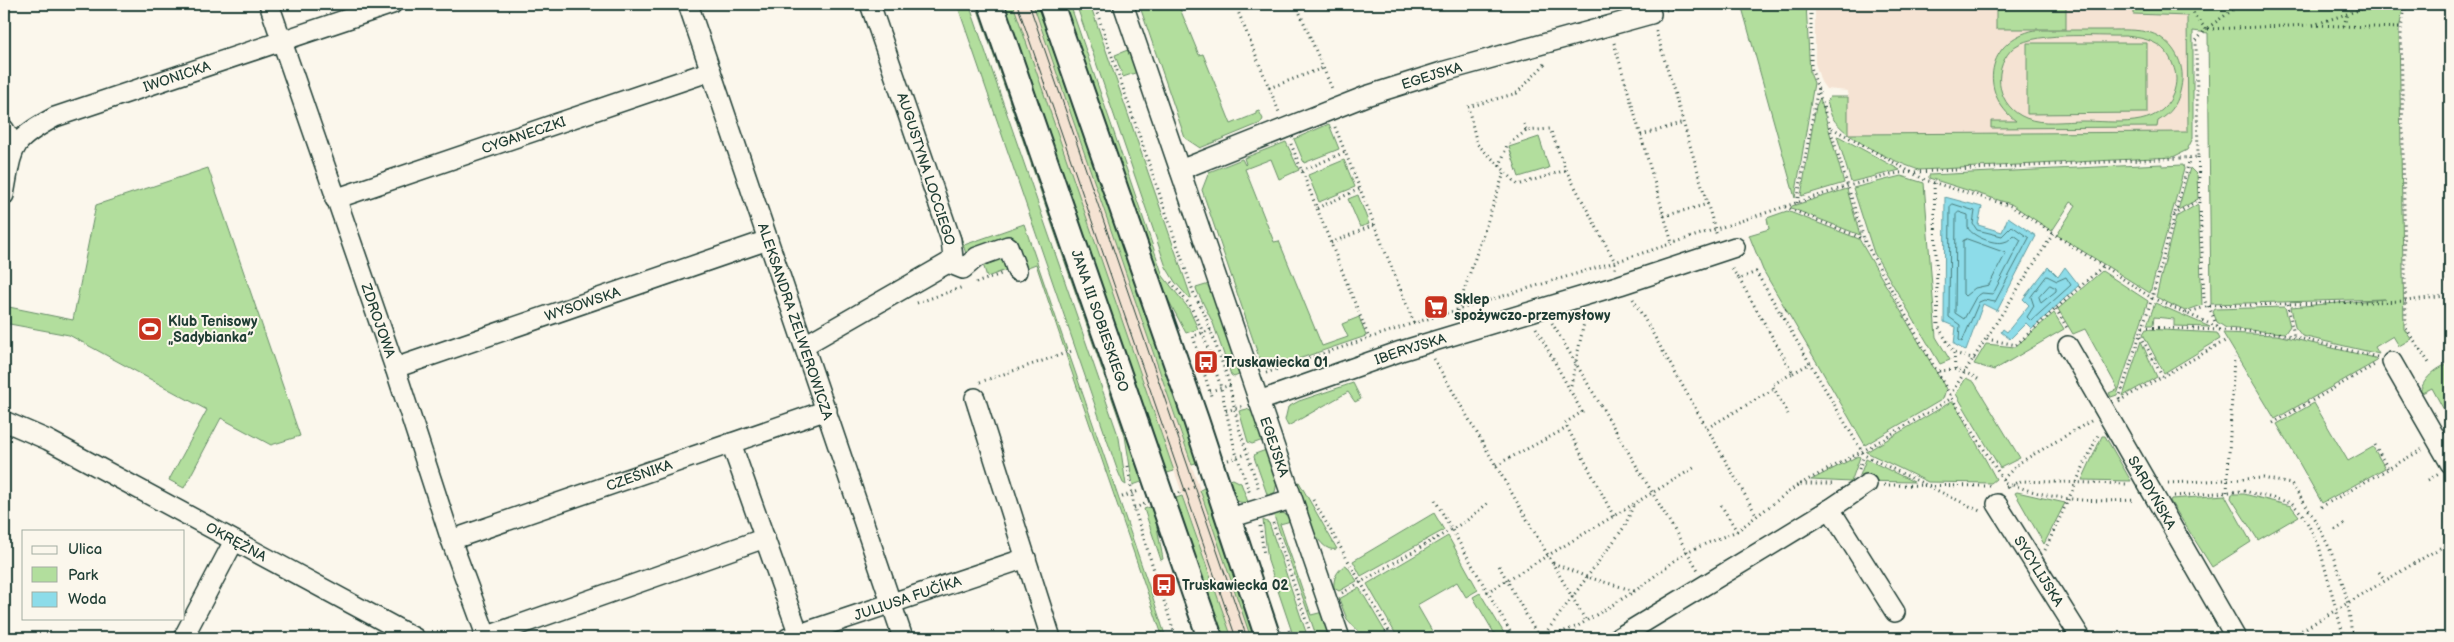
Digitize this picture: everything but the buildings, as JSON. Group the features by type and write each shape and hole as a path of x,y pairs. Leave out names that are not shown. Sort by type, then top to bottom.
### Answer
{"main road":[{"name":"JANA III SOBIESKIEGO","path":"991,4 1210,638"},
{"path":"1051,4 1196,420 1227,519 1268,638"}],"street":[{"name":"ZDROJOWA","path":"269,4 324,158 335,199 395,368 485,638"},
{"name":"IWONICKA","path":"15,146 21,136 54,117 392,4"},
{"name":"ALEKSANDRA ZELWEROWICZA","path":"688,4 903,638"},
{"name":"AUGUSTYNA LOCCIEGO","path":"805,345 948,264 953,258 951,240 870,4"},
{"name":"EGEJSKA","path":"1123,4 1340,638"},
{"name":"EGEJSKA","path":"1180,170 1334,109 1445,71 1651,14"},
{"name":"CYGANECZKI","path":"335,199 711,71"},
{"path":"4,129 15,146 4,195"},
{"name":"WYSOWSKA","path":"395,368 768,240"},
{"path":"948,264 963,269 976,258 1008,246 1016,270"},
{"name":"IBERYJSKA","path":"1259,401 1401,351 1586,295 1735,247"},
{"name":"SARDYŃSKA","path":"2068,346 2236,638"},
{"path":"2384,363 2446,471"},
{"path":"975,398 1051,638"},
{"name":"CZEŚNIKA","path":"451,540 827,410"},
{"name":"OKRĘŻNA","path":"4,421 48,440 415,638"},
{"path":"731,443 765,538 794,636"},
{"path":"1618,638 1830,509 1867,484"},
{"path":"1227,519 1291,499"},
{"name":"SYCYLIJSKA","path":"1997,504 2081,638"},
{"path":"1830,509 1895,612"},
{"path":"485,638 765,538"},
{"path":"184,638 234,541"},
{"name":"JULIUSA FUČÍKA","path":"794,636 1026,558"}],"path":[{"path":"1094,4 1194,294 1211,330 1230,385 1247,454 1262,499"},
{"path":"1235,4 1278,112"},
{"path":"1296,4 1323,68 1345,152 1418,331"},
{"path":"1690,4 1651,14 1718,238"},
{"path":"1738,279 1756,272 1864,455 1980,513 2013,495 1951,396 1864,239 1832,127 1811,67 1811,4"},
{"path":"2192,4 2194,16 2206,29 2313,25 2401,28"},
{"path":"2218,329 2204,298 2198,157 2196,40 2206,29 2241,4"},
{"path":"2313,25 2377,4"},
{"path":"2406,4 2401,28 2406,328 2431,366"},
{"path":"2344,26 2347,14"},
{"path":"1609,25 1672,243"},
{"path":"1554,56 1517,94 1468,107 1477,144 1518,185 1566,170"},
{"path":"1269,88 1323,68"},
{"path":"1797,203 1818,86"},
{"path":"1641,135 1684,123"},
{"path":"1524,124 1526,131"},
{"path":"1832,127 1911,173 1934,183 2011,206 2152,298 2218,329"},
{"path":"1500,166 1507,145 1526,131 1550,129 1566,170 1615,262 1615,271"},
{"path":"1288,137 1369,338"},
{"path":"1302,170 1345,152"},
{"path":"1260,371 1262,374 1414,323 1615,262 1848,186 1898,173 2198,157"},
{"path":"2118,401 2152,298 2190,158"},
{"path":"1457,311 1505,170"},
{"path":"1934,183 1938,326 1954,353 1955,369"},
{"path":"1317,208 1360,189"},
{"path":"2174,215 2200,199"},
{"path":"1664,216 1708,204"},
{"path":"1784,207 1864,239"},
{"path":"1331,243 1374,225"},
{"path":"1546,638 1586,621 1635,591 1686,552 1737,531 1799,484 1863,451 1951,396 2053,234"},
{"path":"1987,339 2016,345 2103,266"},
{"path":"1732,269 1793,373"},
{"path":"884,301 900,309 1016,270"},
{"path":"1168,279 1190,305 1203,333 1221,388 1237,457 1252,502"},
{"path":"2445,282 2450,282"},
{"path":"1570,391 1588,304 1586,295"},
{"path":"1629,296 1635,301 1756,516"},
{"path":"2186,313 2208,307 2406,302 2445,296"},
{"path":"2288,304 2294,336"},
{"path":"1781,312 1786,309"},
{"path":"1535,310 1576,363 1686,552 1707,584"},
{"path":"1535,310 1570,391 1582,412 1565,423 1614,517"},
{"path":"2143,327 2278,333 2377,357 2384,363 2273,423"},
{"path":"1211,330 1193,336 1212,400"},
{"path":"2140,335 2162,376"},
{"path":"2112,404 2225,340"},
{"path":"975,398 972,385 1072,351"},
{"path":"1430,352 1586,621"},
{"path":"1954,353 1975,358"},
{"path":"2227,492 2234,358"},
{"path":"1788,414 1772,385 1811,363"},
{"path":"1937,370 1955,369 1966,372 1981,381"},
{"path":"1210,391 1236,383"},
{"path":"1707,428 1774,389"},
{"path":"2003,478 2019,463 2097,418"},
{"path":"1496,465 1568,428"},
{"path":"2045,550 2100,432"},
{"path":"2375,445 2388,469"},
{"path":"2321,507 2428,447"},
{"path":"1223,453 1226,461 1247,454"},
{"path":"1487,592 1697,466"},
{"path":"2166,484 2227,481 2245,478 2262,478 2291,484 2312,512 2339,570 2348,602 2354,638"},
{"path":"1799,484 2008,487 2021,481 2136,484"},
{"path":"1170,496 1201,485"},
{"path":"2013,485 2036,494 2068,500 2144,499"},
{"path":"1122,497 1144,490"},
{"path":"2173,496 2244,491 2292,503 2304,516 2319,546 2344,638"},
{"path":"1311,497 1393,638"},
{"path":"1435,500 1514,638"},
{"path":"1327,601 1452,530 1488,503"},
{"path":"1721,505 1737,531"},
{"path":"1499,566 1540,638 1625,526 1633,506"},
{"path":"1259,520 1265,562"},
{"path":"1272,522 1312,638"},
{"path":"2335,530 2347,523"},
{"path":"2289,638 2450,542"},
{"path":"2040,543 2050,559"},
{"path":"1552,562 1586,577 1635,591"},
{"path":"2380,572 2384,580"},
{"path":"1286,621 1292,638"}],"shaded area":[{"path":"1013,4 1033,4 1251,638 1232,638"},
{"path":"1815,4 2133,4 2133,14 2187,16 2189,132 1848,134 1848,91 1826,89 1821,82 1815,63"}],"green space":[{"path":"957,4 969,4 1119,438 1126,485 1123,483 1117,469"},
{"path":"976,4 980,4 1144,481 1133,485 1125,436"},
{"path":"1002,4 1013,4 1174,471 1164,474"},
{"path":"1033,4 1040,4 1199,462 1192,464 1191,462"},
{"path":"1062,4 1070,4 1163,276 1189,309 1198,329 1186,333 1163,290"},
{"path":"1076,4 1090,4 1191,297 1189,298 1175,282 1166,267"},
{"path":"1139,4 1178,4 1199,55 1203,54 1231,124 1259,111 1263,119 1261,123 1200,148 1185,138"},
{"path":"1741,4 1806,4 1810,73 1814,83 1795,198"},
{"path":"1996,4 2066,4 2066,29 1996,29"},
{"path":"2133,4 2404,4 2399,29 2404,329 2411,339 2399,346 2393,336 2375,347 2379,354 2302,336 2295,327 2291,307 2385,299 2211,304 2208,33 2193,31 2193,138 2187,150 2173,157 1919,170 1885,156 1848,134 2188,132 2187,16 2133,14"},
{"path":"2035,30 2129,30 2151,33 2170,45 2181,65 2182,80 2178,99 2172,109 2158,121 2157,127 1991,128 1991,121 2016,121 2004,109 1996,96 1993,68 2006,44 2019,36","holes":["2047,37 2133,37 2147,40 2160,46 2170,57 2176,79 2173,94 2166,105 2157,113 2146,118 2121,122 2054,122 2032,120 2016,113 2009,106 2000,88 2001,68 2005,59 2011,50 2020,44"]},
{"path":"2027,43 2147,43 2147,113 2027,114"},
{"path":"1130,49 1138,72 1123,77 1115,55"},
{"path":"1830,97 1848,97 1848,134 1832,117 1827,102"},
{"path":"1820,98 1844,183 1801,196 1816,106"},
{"path":"1329,124 1339,149 1304,163 1294,139"},
{"path":"1837,136 1840,137 1900,170 1851,182"},
{"path":"1539,137 1549,168 1519,177 1509,147"},
{"path":"1286,142 1299,170 1279,179 1271,159 1245,169 1274,242 1279,241 1322,346 1348,337 1342,324 1359,317 1366,336 1269,369 1262,366 1202,190 1209,172 1242,159 1245,165 1244,158"},
{"path":"1344,160 1355,187 1319,202 1308,175"},
{"path":"2162,164 2162,166 2183,165 2184,169 2150,293 2057,235 2076,205 2071,202 2052,231 2011,204 1929,178 1929,175"},
{"name":"Klub Tenisowy „Sadybianka”","path":"208,168 300,436 271,445 221,418 184,488 169,480 207,410 69,335 4,323 4,306 73,320 96,205"},
{"path":"2190,168 2197,175 2198,199 2178,210"},
{"path":"1901,176 1924,183 1936,337 1950,360 1940,364 1874,253 1853,188"},
{"path":"1847,189 1860,235 1791,208 1792,206"},
{"path":"1358,195 1369,224 1360,227 1348,199"},
{"path":"2198,204 2202,305 2185,311 2156,297 2176,217"},
{"path":"1787,211 1859,239 1946,389 1943,399 1865,445 1763,270 1749,235 1769,229 1767,218"},
{"path":"1024,224 1067,350 1065,351 1036,264 1020,270 1011,238 966,254 959,232 964,245"},
{"path":"1005,254 1011,268 987,277 983,264"},
{"path":"2102,271 2148,301 2117,395 2111,397 2109,393 2118,389 2085,329 2073,334 2058,309"},
{"path":"1209,284 1241,374 1234,377 1231,375 1213,323 1196,288"},
{"path":"2155,303 2210,327 2174,326 2174,319 2154,317 2153,325 2147,325"},
{"path":"2285,307 2290,326 2285,333 2226,328 2217,322 2213,312 2215,309"},
{"path":"2054,313 2064,329 1994,370 1974,364 1986,344 2015,347"},
{"path":"2146,329 2217,333 2220,339 2164,373 2143,334"},
{"path":"2223,333 2277,335 2375,358 2377,361 2275,419"},
{"path":"2141,341 2157,377 2123,396"},
{"path":"1069,354 1166,638 1163,638 1066,355"},
{"path":"2450,363 2450,421 2432,388 2420,394 2430,375"},
{"path":"1966,378 1974,382 2020,458 2000,468 1956,394"},
{"path":"1353,383 1361,399 1355,402 1348,392 1288,426 1285,420 1288,407 1299,401"},
{"path":"1954,402 1996,479 1991,483 1928,482 1866,452"},
{"path":"2314,403 2348,461 2373,447 2385,468 2322,503 2277,424"},
{"path":"1247,409 1255,414 1263,440 1252,444 1248,442 1239,411"},
{"path":"2102,436 2105,436 2131,481 2082,480"},
{"path":"1266,450 1277,482 1275,492 1268,497 1254,457 1255,454"},
{"path":"1858,456 1860,457 1851,482 1811,480"},
{"path":"1866,459 1914,482 1858,481"},
{"path":"1233,479 1241,483 1248,502 1239,502 1231,494 1226,481"},
{"path":"1299,482 1337,549 1329,549 1322,544 1316,535 1297,483"},
{"path":"1206,487 1257,638 1251,638 1200,490"},
{"path":"2015,493 2065,503 2044,544"},
{"path":"2232,494 2244,494 2291,506 2299,516 2258,540 2231,498"},
{"path":"2225,495 2251,542 2212,567 2170,501 2171,499"},
{"path":"1182,496 1232,638 1221,638 1173,499"},
{"path":"1153,506 1163,559 1161,560 1144,509"},
{"path":"1273,513 1285,514 1291,521 1280,524 1311,615 1323,612 1332,636 1317,638"},
{"path":"1434,513 1444,530 1361,576 1353,561"},
{"path":"1263,520 1269,523 1308,638 1294,638 1268,561"},
{"path":"1448,536 1478,590 1466,597 1457,582 1417,605 1432,631 1419,638 1398,638 1367,584"},
{"path":"1345,565 1357,581 1339,591 1334,588 1334,581 1338,572"},
{"path":"1359,588 1389,638 1371,638 1364,633 1360,633 1347,619 1339,599"},
{"path":"1480,593 1507,638 1497,638 1473,597"}],"water":[{"path":"1945,197 1982,207 1978,225 2002,232 2008,217 2036,236 1997,311 1983,304 1966,351 1954,344 1956,327 1944,322"},
{"path":"2048,267 2058,277 2065,267 2079,285 2032,329 2026,323 2010,339 2001,332 2003,329 2007,332 2029,305 2023,299"}],"tram line":[{"path":"1017,4 1236,638"},
{"path":"1029,4 1247,638"}],"place":[{"name":"Sklep spożywczo-przemysłowy","path":"1436,307"},
{"name":"Klub Tenisowy „Sadybianka”","path":"150,329"},
{"name":"Truskawiecka 01","path":"1206,362"},
{"name":"Truskawiecka 02","path":"1164,585"}]}
